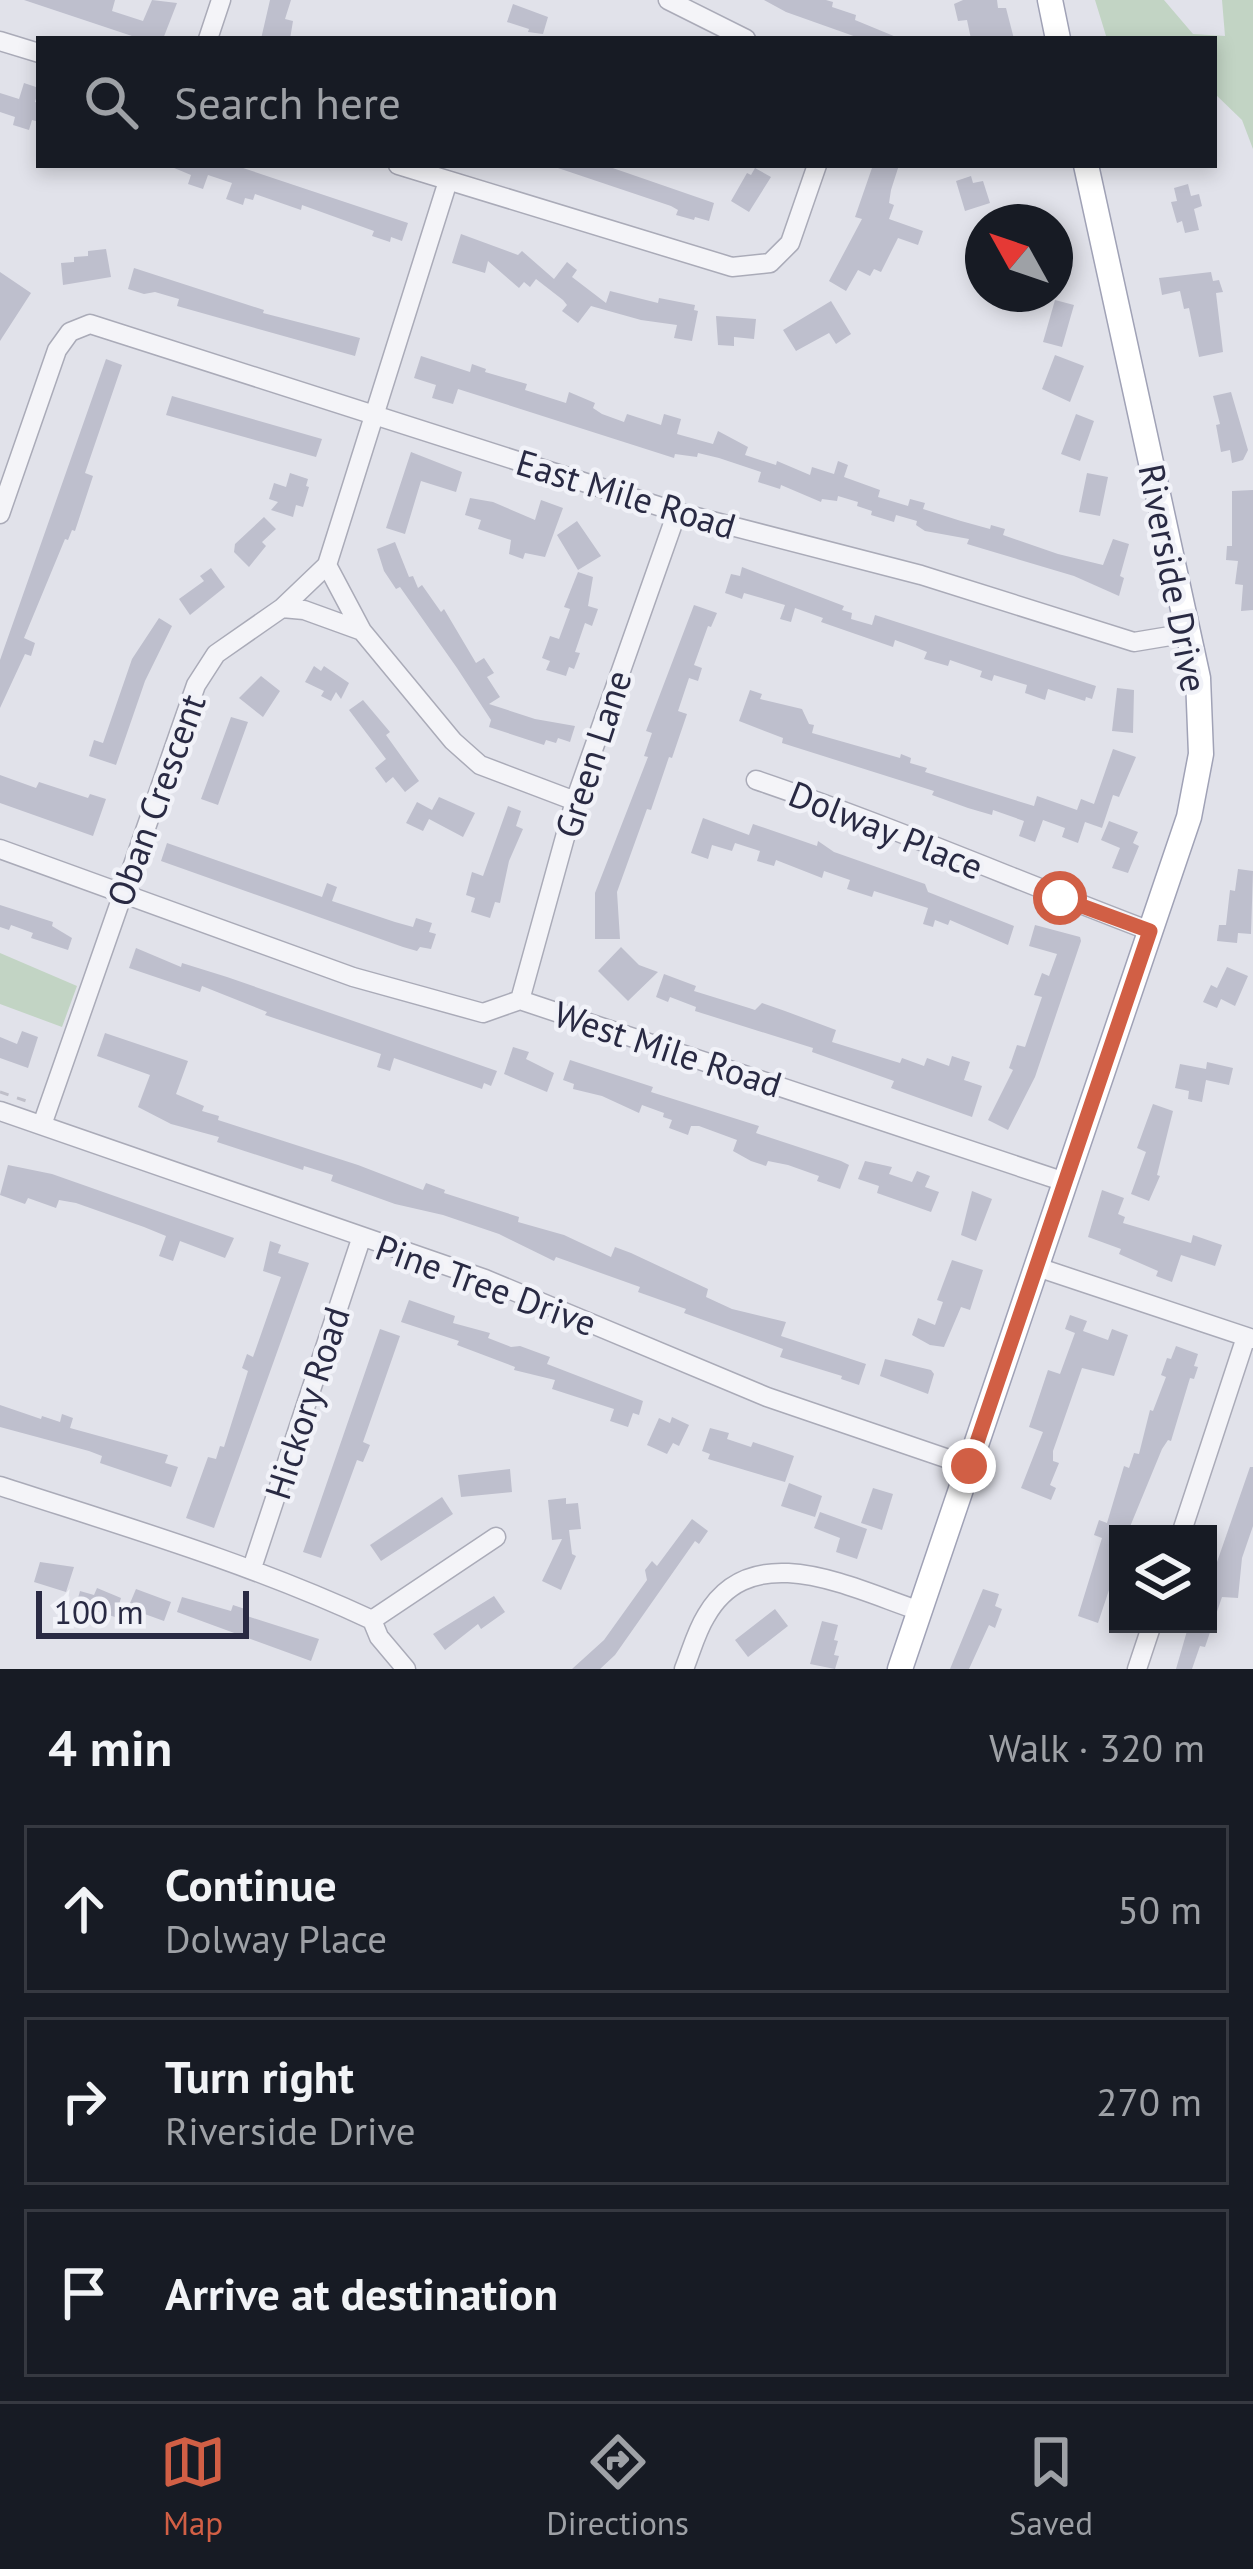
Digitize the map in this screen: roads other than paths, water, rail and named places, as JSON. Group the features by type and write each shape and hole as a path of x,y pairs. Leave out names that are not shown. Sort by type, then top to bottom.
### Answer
{"main road":[{"path":"1050,0 1057,36"},
{"name":"Riverside Drive","path":"900,1669 1189,817 1201,754 1198,678 1087,168"}],"street":[{"path":"209,36 221,0"},
{"path":"668,0 740,36"},
{"path":"0,41 36,52"},
{"path":"407,168 732,267 770,263 790,243 817,168"},
{"name":"Oban Crescent","path":"40,1115 196,685 216,653 282,608 327,565 448,182"},
{"name":"East Mile Road","path":"0,514 57,350 70,332 90,324 677,512 921,575 1134,643 1188,633"},
{"name":"Green Lane","path":"520,1000 574,801 677,512"},
{"path":"327,565 362,631 453,741 480,764 574,801"},
{"path":"282,608 304,610 362,631"},
{"name":"Dolway Place","path":"756,780 858,814 1006,878 1150,931"},
{"name":"West Mile Road","path":"0,849 352,977 483,1013 520,1000 1065,1182"},
{"name":"Pine Tree Drive","path":"0,1111 40,1115 361,1238 485,1279 767,1396 969,1466"},
{"name":"Hickory Road","path":"252,1568 361,1238"},
{"path":"1036,1267 1250,1338 1184,1525"},
{"path":"0,1486 252,1568 373,1620 380,1637 406,1669"},
{"path":"373,1620 496,1537"},
{"path":"684,1669 706,1615 730,1588 761,1574 792,1571 920,1611"},
{"path":"1137,1669 1149,1633"}]}
